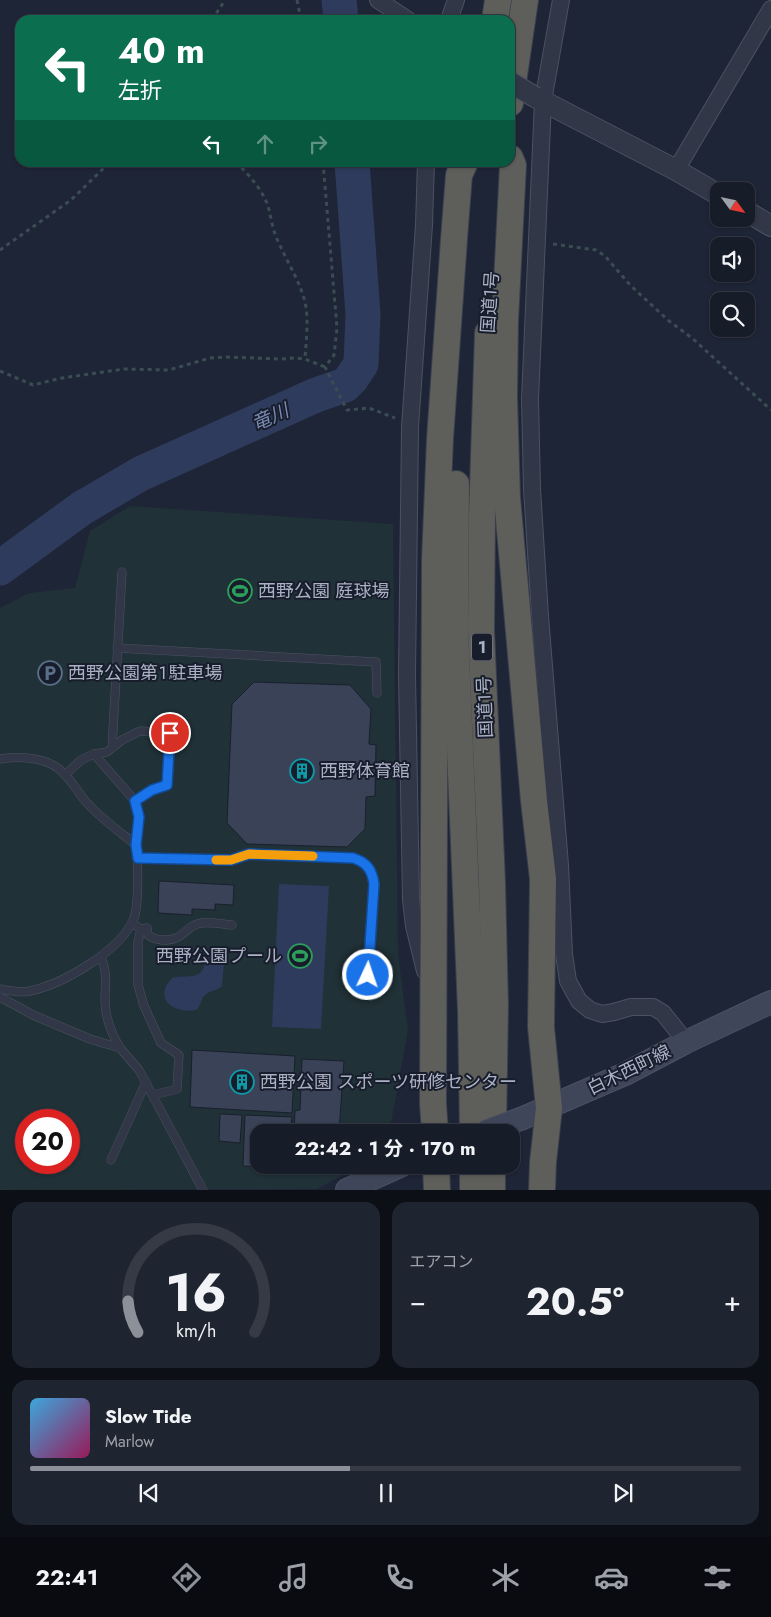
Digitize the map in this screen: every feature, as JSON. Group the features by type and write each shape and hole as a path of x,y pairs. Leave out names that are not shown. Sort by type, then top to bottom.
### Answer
{"highway":[{"path":"496,15 498,0"},
{"path":"515,69 525,0"},
{"path":"434,1124 435,560 440,438 453,248 459,175 463,167"},
{"name":"国道1号","path":"473,1124 471,1011 455,629 455,518 462,313 475,167"},
{"name":"国道1号","path":"493,1124 495,1005 482,630 482,517 489,310 503,167"},
{"path":"513,167 505,330 507,497 534,800 543,879 541,1027 550,1108 543,1162 542,1190"},
{"path":"436,1174 437,1190"},
{"path":"473,1174 473,1190"},
{"path":"492,1174 492,1190"}],"main road":[{"name":"白木西町線","path":"507,1124 550,1108 625,1074 686,1042 771,1002"},
{"path":"346,1190 382,1174"}],"street":[{"path":"451,15 456,0"},
{"path":"561,0 539,99 537,242 530,399 532,489 560,865 564,954 568,981 579,1001 590,1010 602,1014 631,1007 653,1007 663,1013 686,1042"},
{"path":"381,2 400,15"},
{"path":"676,170 771,9"},
{"path":"515,85 710,190"},
{"path":"426,167 424,225 410,427 407,675 411,900 414,926 428,980 434,988"},
{"path":"755,216 771,226"}],"lane":[{"path":"112,748 122,572"},
{"path":"117,648 376,662 377,693"},
{"path":"65,775 81,760 94,754 107,752 122,740 140,731 170,733 167,785 152,790 135,801"},
{"path":"0,989 13,992 29,992 67,977 101,957 118,941 135,916 138,858 136,845 139,817 135,801 94,754"},
{"path":"0,759 15,757 33,760 59,769 101,817 136,845"},
{"path":"138,858 231,860 249,854 353,858 362,861 369,867 374,884 367,993"},
{"path":"132,923 141,928 147,928 148,935 153,939 170,940 179,938 184,932 199,923 232,925"},
{"path":"141,928 138,942 138,985 144,1006 161,1043 179,1055 176,1089 153,1095"},
{"path":"101,957 107,977 105,1000 107,1022 120,1048 139,1070 146,1082 203,1190"},
{"path":"0,997 41,1019 90,1039 120,1048"},
{"path":"111,1160 146,1082"}],"path":[{"path":"216,15 226,0"},
{"path":"298,0 300,15"},
{"path":"0,250 59,210 91,183 105,167"},
{"path":"240,167 264,199 277,239 293,269 303,297 307,324 305,359"},
{"path":"323,167 337,328 334,355 326,368"},
{"path":"537,242 596,250 605,256 669,321 692,338 771,410"},
{"path":"0,371 33,385 62,378 124,369 169,370 210,358 305,359 326,368 347,410 369,408 388,414 410,427"},
{"path":"332,378 345,405"}],"shaded area":[{"path":"130,506 393,524 398,954 408,1030 391,1123 250,1124 250,1174 344,1174 317,1189 0,1190 0,608 29,593 75,588 90,531"}],"water":[{"name":"西野公園プール","path":"279,884 329,886 321,1029 272,1027"},
{"path":"211,954 217,955 224,963 222,986 205,995 195,1010 178,1009 169,1004 164,995 165,989 172,978 196,975 202,971 208,956"}],"building":[{"name":"西野体育館","path":"254,682 350,685 371,709 369,744 376,745 375,796 366,797 365,829 347,847 247,844 227,823 232,704"},
{"path":"159,881 234,885 233,905 215,904 215,910 192,909 192,915 158,913"},
{"name":"西野公園 スポーツ研修センター","path":"192,1050 295,1056 292,1113 190,1107"},
{"path":"302,1059 344,1061 340,1124 294,1124 295,1111 300,1110"},
{"path":"220,1114 242,1115 240,1143 219,1141"},
{"path":"245,1115 292,1117 291,1124 250,1124 250,1166 243,1166"}],"waterway":[{"name":"竜川","path":"339,0 340,15"},
{"name":"竜川","path":"0,568 82,508 140,474 316,395 345,385 351,379 361,364 363,314 352,167"}],"slow traffic":[{"path":"216,860 231,860 249,854 313,856"}],"place":[{"name":"西野公園 庭球場","path":"240,591"},
{"name":"西野公園第１駐車場","path":"50,673"},
{"name":"西野体育館","path":"302,771"},
{"name":"西野公園プール","path":"300,956"},
{"name":"西野公園 スポーツ研修センター","path":"242,1082"}],"route":[{"path":"170,733 167,785 152,790 135,801 139,817 136,845 138,858 231,860 249,854 353,858 362,861 369,867 374,884 368,975"}]}
